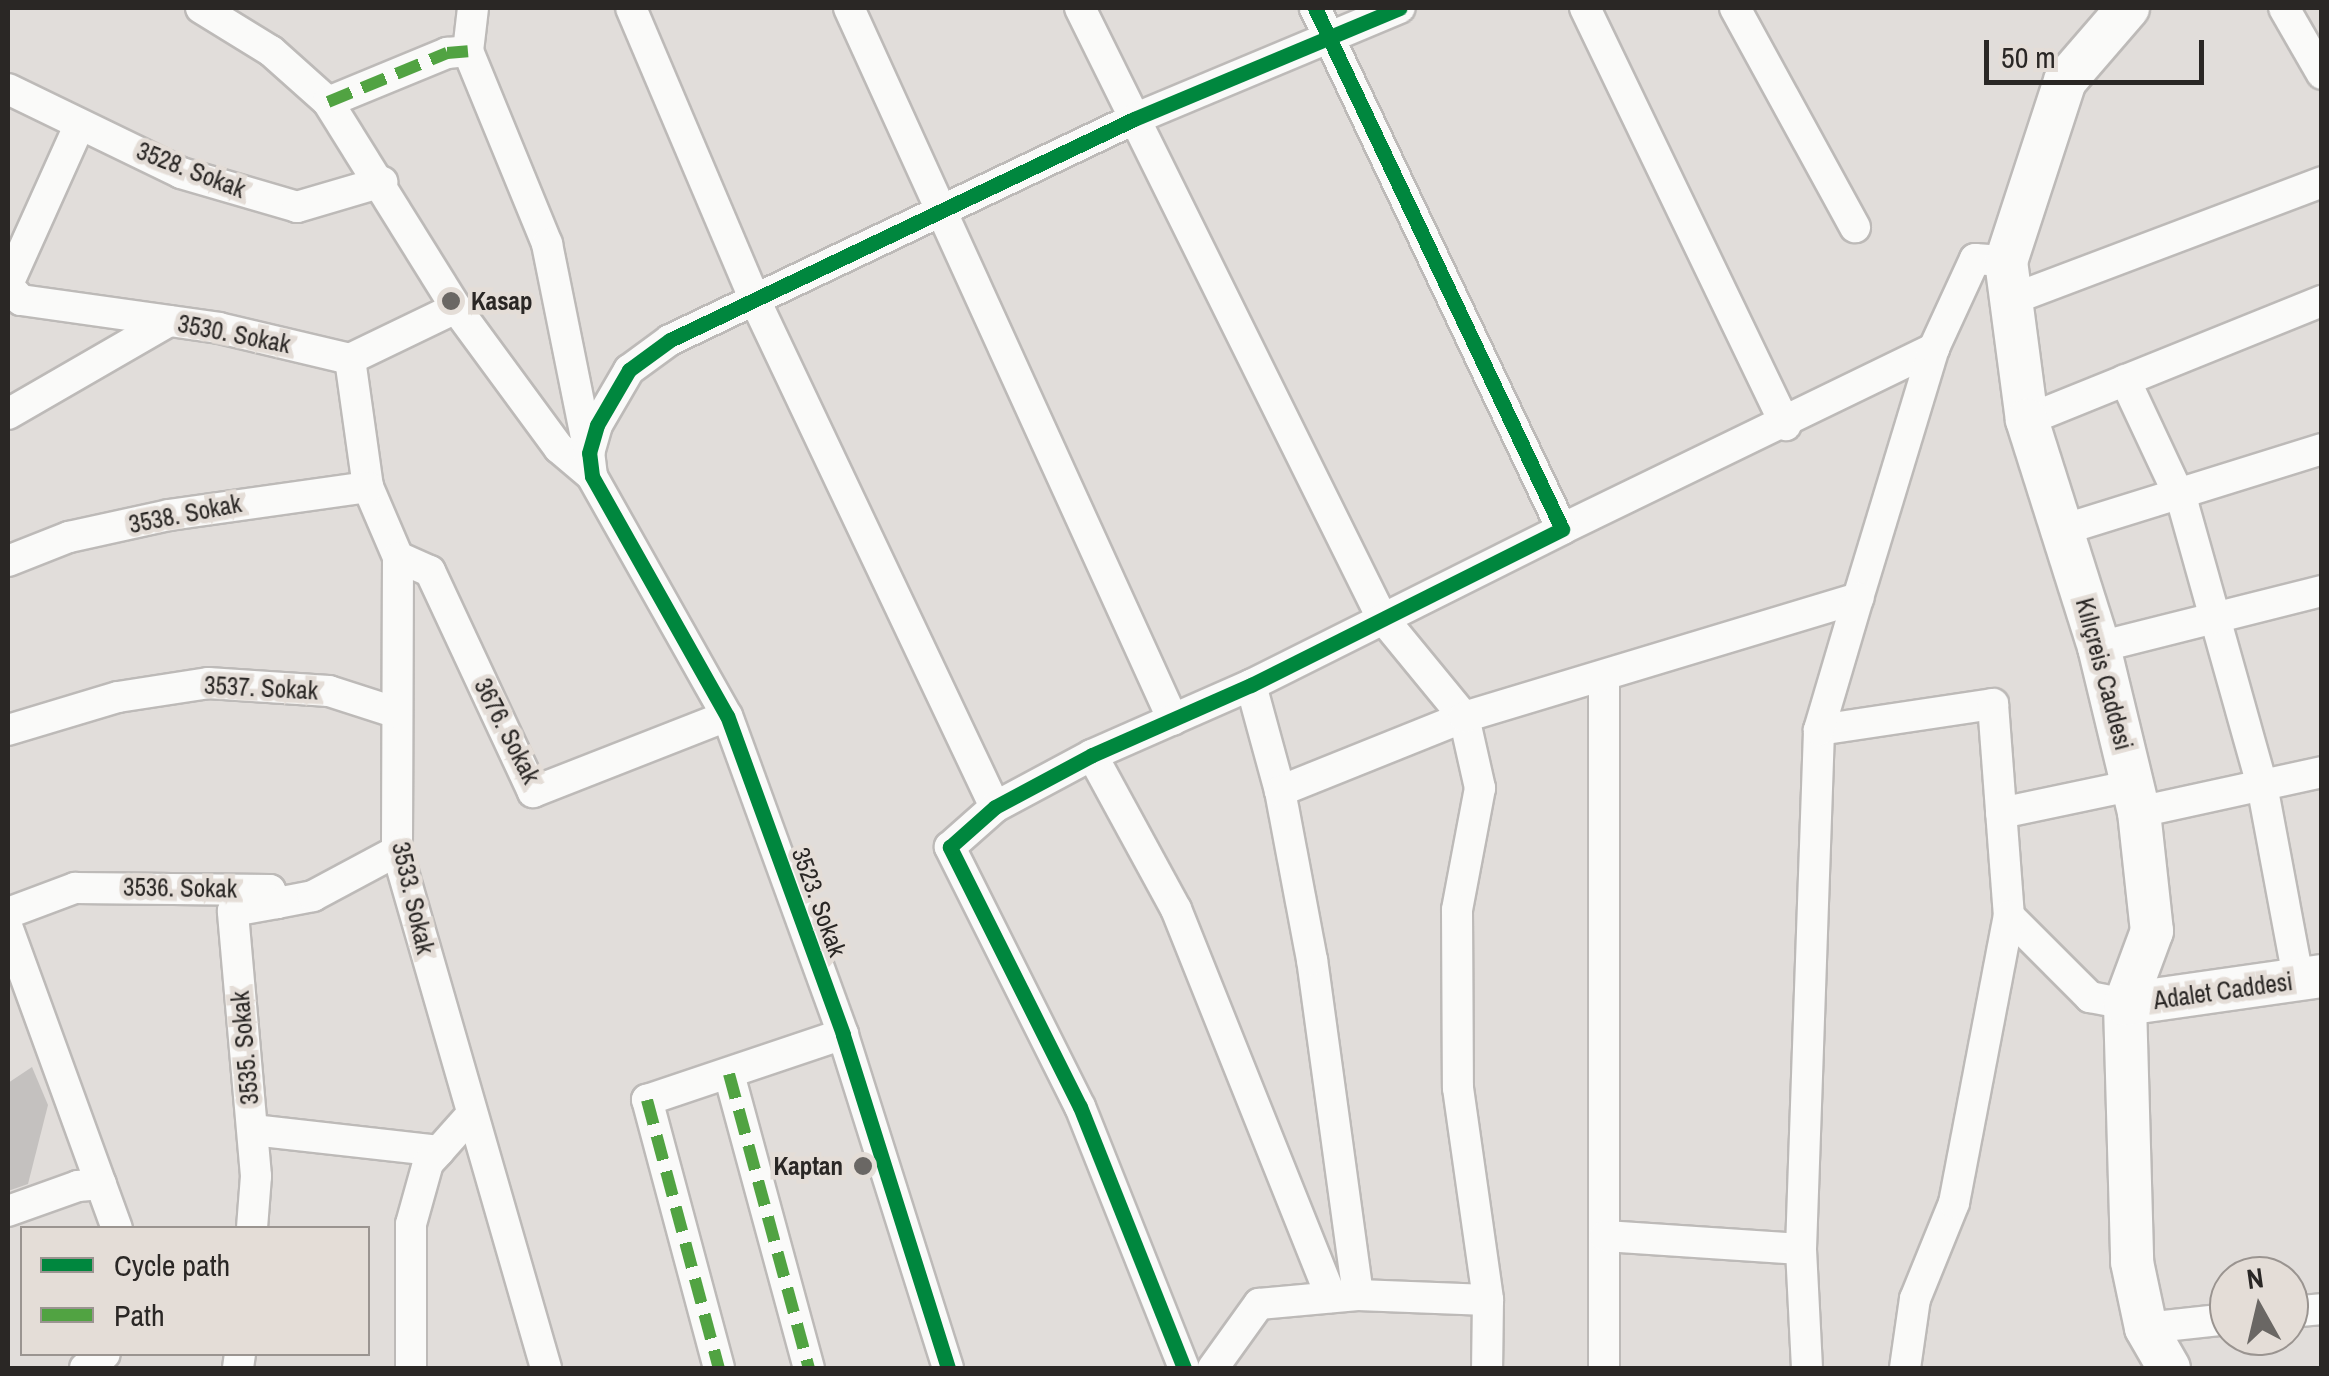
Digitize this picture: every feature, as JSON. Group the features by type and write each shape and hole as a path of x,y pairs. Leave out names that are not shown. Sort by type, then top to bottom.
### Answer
{"street":[{"path":"201,8 271,52 328,102 382,182 456,308 558,448 591,464"},
{"path":"473,8 468,52 546,244 591,464"},
{"path":"631,8 754,298 995,807"},
{"path":"849,8 1173,720"},
{"path":"1080,8 1381,616 1464,718 1480,788 1456,910 1458,1088 1488,1300 1487,1368"},
{"path":"1315,8 1562,529"},
{"path":"591,464 597,425 629,370 670,340 1134,119 1400,8"},
{"path":"1585,8 1786,425"},
{"path":"1735,8 1855,227"},
{"name":"Kılıçreis Caddesi","path":"2123,9 2065,81 2010,280 2026,420 2099,647 2136,798 2152,931 2125,1004 2132,1262 2146,1328 2169,1368"},
{"path":"2301,17 2322,74"},
{"path":"328,102 447,53 468,52"},
{"name":"3528. Sokak","path":"8,89 181,172 297,207 382,182"},
{"path":"8,285 80,124"},
{"path":"1806,1368 1801,1249 1819,730 1934,348 1976,258 2010,280 2322,182"},
{"name":"3530. Sokak","path":"8,285 21,300 169,321 350,359"},
{"path":"2026,420 2322,301"},
{"path":"350,359 456,308"},
{"path":"8,414 169,321"},
{"path":"1184,1368 1080,1108 950,848 995,807 1092,755 1251,685 1381,616 1786,425 1934,348"},
{"name":"3533. Sokak","path":"350,359 368,488 398,557 396,850 546,1368"},
{"path":"2125,380 2177,492 2316,978"},
{"path":"2062,530 2322,448"},
{"name":"3523. Sokak","path":"591,464 727,716 843,1034 948,1368"},
{"name":"3538. Sokak","path":"8,561 69,537 169,515 368,488"},
{"name":"3676. Sokak","path":"398,557 430,571 533,792 727,716"},
{"path":"2099,647 2322,590"},
{"path":"1280,791 1464,718 1604,679 1858,598"},
{"path":"1604,679 1604,1368"},
{"name":"3537. Sokak","path":"8,730 118,697 208,683 329,691 398,713"},
{"path":"1251,685 1280,791 1312,960 1344,1296"},
{"path":"1819,730 1993,704 2009,916 1954,1203 1915,1299 1906,1368"},
{"path":"1092,755 1176,910 1344,1296"},
{"path":"2001,812 2262,785 2322,772"},
{"path":"277,903 313,896 396,850"},
{"name":"3536. Sokak","path":"8,913 75,888 270,890 277,903"},
{"name":"3535. Sokak","path":"252,1226 252,1130 234,911 277,903"},
{"path":"2009,916 2090,997 2125,1004"},
{"path":"8,928 115,1226"},
{"name":"Adalet Caddesi","path":"2125,1004 2316,978"},
{"path":"719,1368 647,1100 843,1034"},
{"path":"729,1074 808,1368"},
{"path":"411,1368 411,1224 428,1163 470,1114"},
{"path":"252,1130 439,1151"},
{"path":"8,1211 78,1186 101,1184"},
{"path":"1605,1236 1801,1249"},
{"path":"1213,1368 1259,1304 1344,1296 1488,1300"},
{"path":"2146,1328 2209,1321"}],"building":[{"path":"32,1067 48,1105 28,1184 8,1191 8,1083"}],"marked path":[{"path":"328,102 447,53 468,51"},
{"path":"729,1074 809,1368"},
{"path":"647,1100 719,1368"}],"cycle path":[{"path":"1184,1368 1080,1107 950,847 995,807 1092,755 1251,685 1562,529 1315,8"},
{"path":"948,1368 843,1034 727,716 592,476 589,453 597,425 629,370 670,340 1134,119 1400,8"}],"place":[{"name":"Kasap","path":"451,301"},
{"name":"Kaptan","path":"863,1166"}]}
